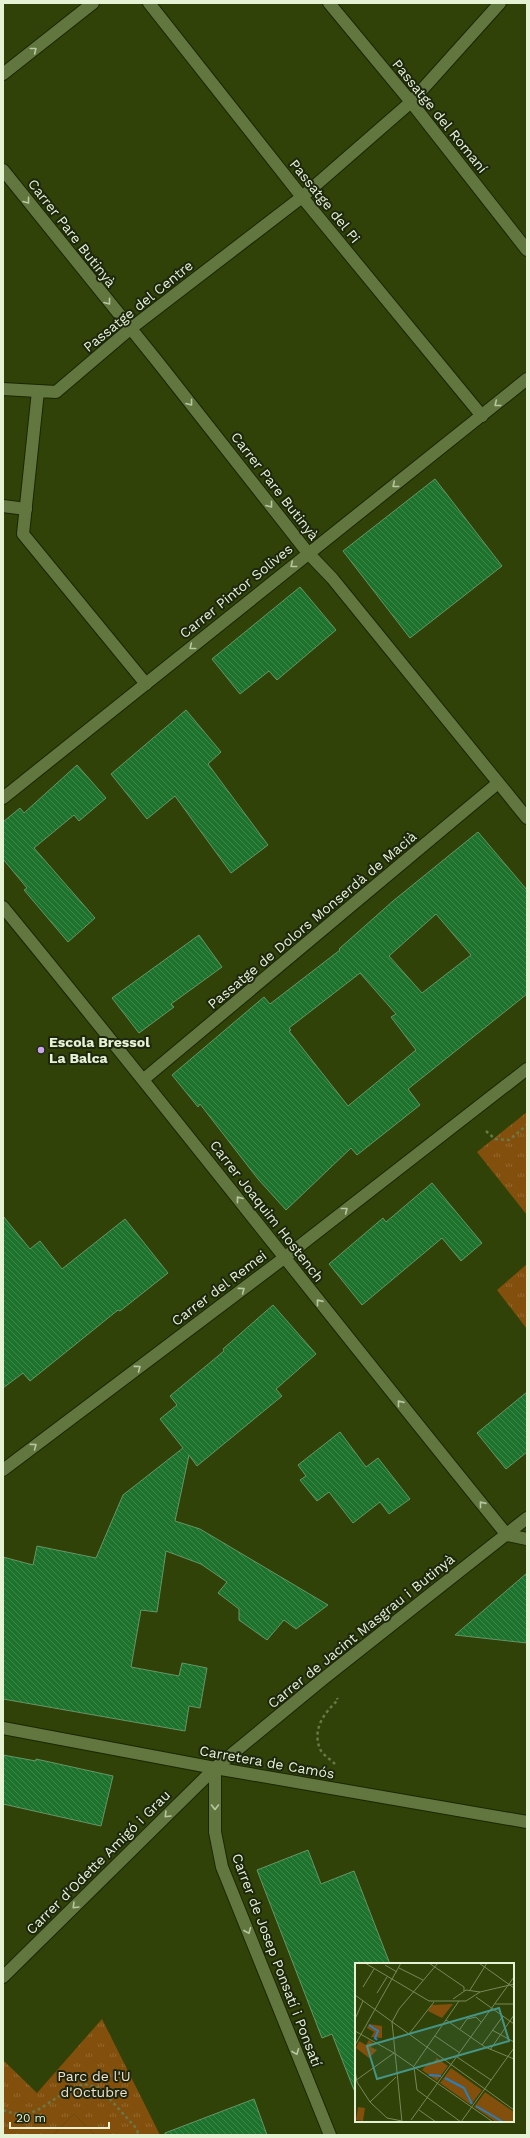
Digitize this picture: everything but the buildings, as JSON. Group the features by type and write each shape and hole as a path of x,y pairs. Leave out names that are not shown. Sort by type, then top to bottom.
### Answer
{"street":[{"path":"3,74 93,3"},
{"name":"Passatge del Pi","path":"149,3 302,197 482,416"},
{"name":"Passatge del Romaní","path":"329,3 411,102 527,250"},
{"name":"Passatge del Centre","path":"3,389 56,392 130,330 302,197 411,102 500,3"},
{"name":"Carrer Pare Butinyà","path":"3,170 130,330 157,361 308,553 332,578 527,818"},
{"name":"Carrer Pintor Solives","path":"3,798 527,379"},
{"path":"38,391 23,534 146,684"},
{"path":"3,506 26,509"},
{"name":"Passatge de Dolors Monserdà de Macià","path":"144,1079 498,783"},
{"name":"Carrer Joaquim Hostench","path":"3,907 144,1079 284,1258 507,1534"},
{"name":"Carrer del Remei","path":"4,1468 284,1258 527,1069"},
{"name":"Carrer de Jacint Masgrau i Butinyà","path":"215,1768 322,1678 527,1518"},
{"path":"507,1534 527,1539"},
{"name":"Carretera de Camós","path":"3,1728 215,1768 527,1822"},
{"name":"Carrer d'Odette Amigó i Grau","path":"3,1977 215,1768"},
{"name":"Carrer de Josep Ponsatí i Ponsatí","path":"215,1768 215,1832 222,1867 330,2135"}],"path":[{"path":"481,1127 495,1139 509,1140 527,1125"},
{"path":"3,2110 20,2114 38,2112 58,2096 83,2084 100,2088 136,2128 138,2135"}],"green space":[{"path":"527,1112 527,1215 477,1152"},
{"path":"527,1264 527,1329 497,1290"},
{"name":"Parc de l'U d'Octubre","path":"102,2019 160,2135 95,2135 74,2114 53,2135 3,2135 3,2060 37,2093"},
{"path":"74,2114 95,2135 53,2135"}],"place":[{"name":"Escola Bressol La Balca","path":"41,1050"}]}
